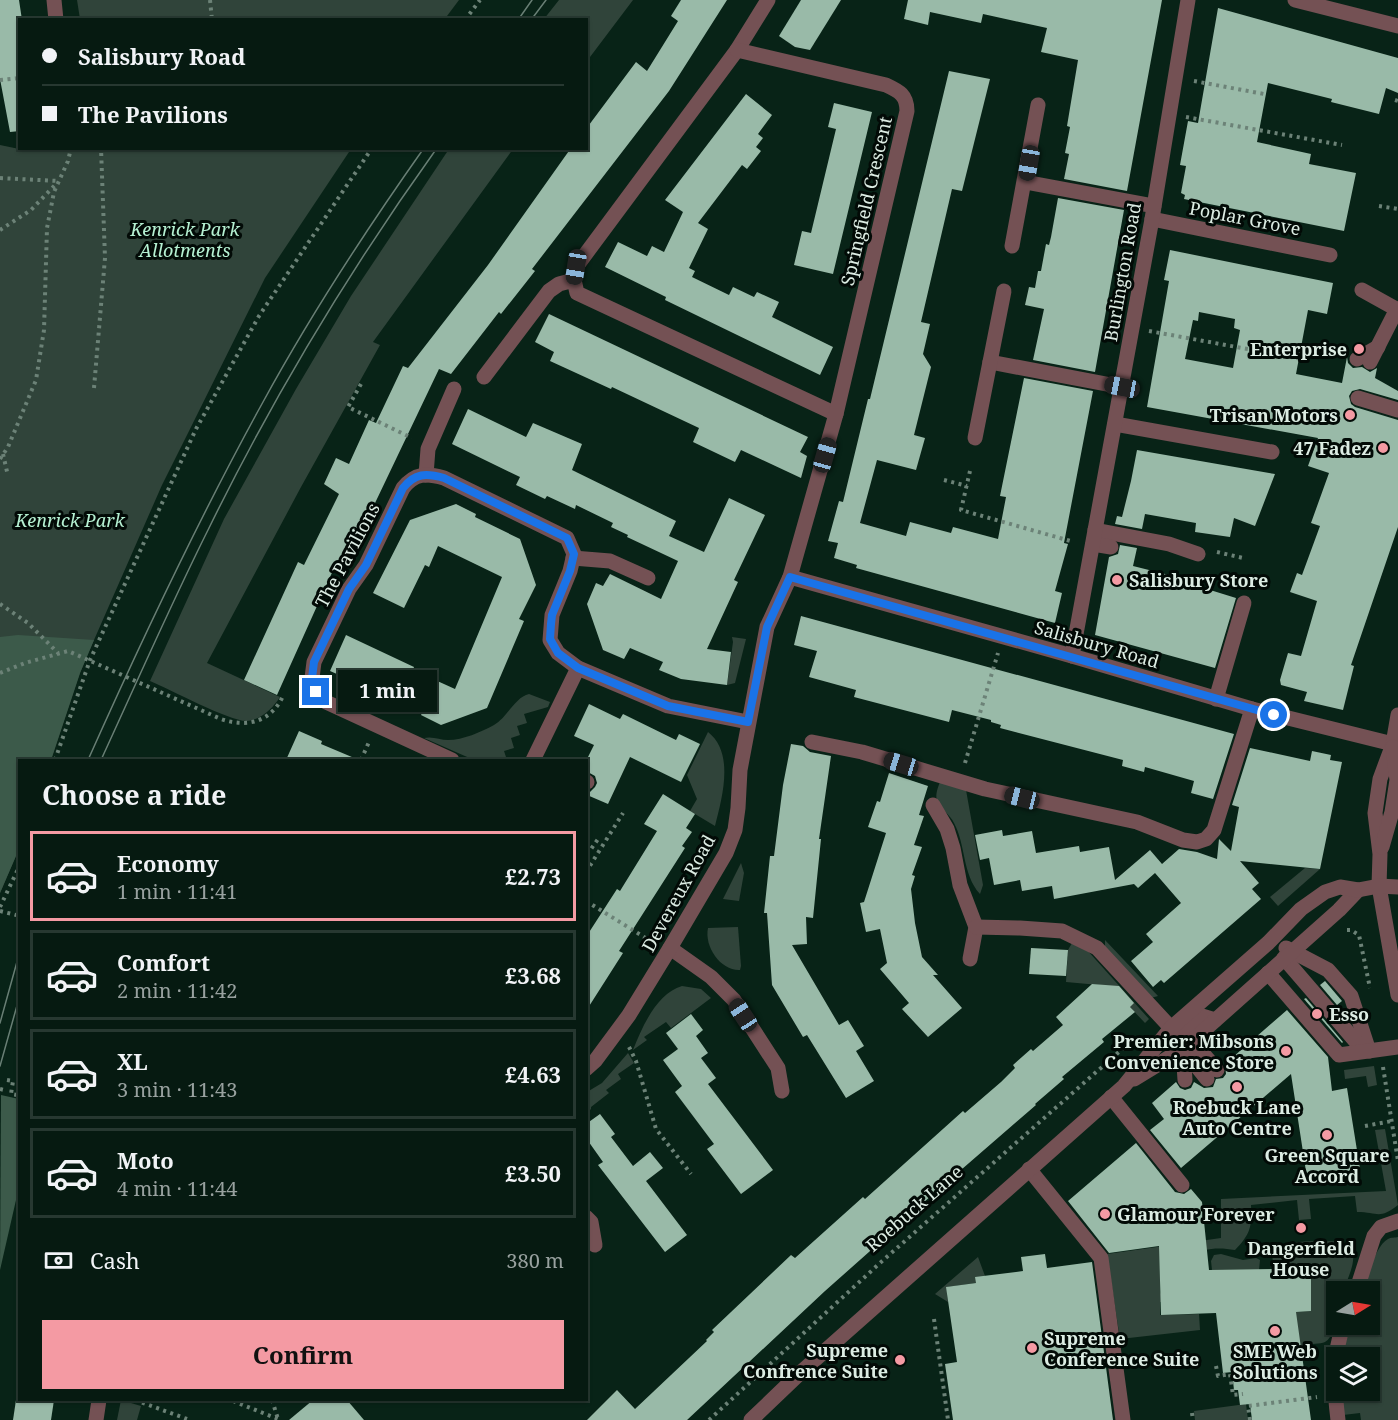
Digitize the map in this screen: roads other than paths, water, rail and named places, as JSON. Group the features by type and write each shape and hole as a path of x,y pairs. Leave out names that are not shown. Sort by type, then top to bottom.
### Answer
{"street":[{"path":"54,0 56,18"},
{"path":"768,0 737,50 576,267 574,280 578,293 836,414"},
{"name":"Burlington Road","path":"1072,656 1153,213 1188,0"},
{"path":"1295,0 1398,26"},
{"name":"Springfield Crescent","path":"737,50 886,85 901,92 907,102 907,111 836,414 790,577"},
{"path":"1012,246 1038,105"},
{"name":"Poplar Grove","path":"1025,182 1330,255"},
{"path":"484,377 549,291 560,284 574,280"},
{"path":"1362,290 1397,310 1378,346 1364,361"},
{"path":"975,438 1004,291"},
{"path":"990,362 1122,387"},
{"path":"454,389 428,449 426,475 444,478 567,538 574,554 570,571 552,615 550,639 558,653 578,668 668,706 748,722"},
{"path":"1359,398 1398,410"},
{"path":"1115,424 1272,452"},
{"name":"The Pavilions","path":"426,475 412,478 403,488 366,565 349,589 314,662 312,678 316,692 326,702 450,759"},
{"path":"1094,537 1111,547"},
{"path":"1094,537 1169,544 1198,554"},
{"path":"573,558 610,561 648,578"},
{"name":"Salisbury Road","path":"790,577 1252,709 1393,744"},
{"name":"Devereux Road","path":"588,1067 629,1015 726,853 735,830 740,770 767,627 790,577"},
{"path":"1216,699 1244,603"},
{"path":"536,759 578,668"},
{"path":"812,742 862,752 959,782 1137,822 1183,840 1197,842 1206,839 1214,830 1252,709"},
{"path":"1398,715 1393,744 1380,779 1375,813 1380,854 1379,886 1398,995"},
{"path":"933,805 947,829 960,885 975,927 970,959"},
{"path":"1124,1086 1171,1028 1268,944 1301,909 1325,892 1340,887 1358,890 1379,886 1398,887"},
{"path":"751,1420 800,1373 1111,1097 1124,1086 1188,1045 1339,910 1358,890"},
{"path":"975,927 1062,931 1097,948 1188,1045 1212,1074"},
{"path":"1228,978 1242,980 1280,945 1366,1051"},
{"path":"670,948 711,977 734,1000 778,1068 782,1091"},
{"path":"1288,955 1328,970 1351,996 1366,1051"},
{"path":"1268,973 1339,1055 1398,1047"},
{"path":"1171,1028 1183,1032 1202,1016 1215,1020"},
{"path":"1185,1080 1188,1045"},
{"path":"1111,1097 1182,1185"},
{"path":"1029,1169 1101,1258 1123,1420"},
{"path":"588,1218 591,1222 595,1245"},
{"path":"1360,1281 1374,1236 1381,1227 1398,1221"},
{"path":"1338,1420 1335,1395 1336,1344 1340,1335"},
{"path":"96,1420 99,1401"}],"tram line":[{"path":"519,18 532,0"},
{"path":"532,18 546,0"},
{"path":"88,759 172,579 263,402 340,273 423,150"},
{"path":"101,759 194,559 259,431 344,287 436,150"},
{"path":"0,1023 18,958"},
{"path":"0,1066 18,1002"}],"place":[{"name":"Enterprise","path":"1359,349"},
{"name":"Trisan Motors","path":"1350,415"},
{"name":"47 Fadez","path":"1383,448"},
{"name":"Salisbury Store","path":"1117,580"},
{"name":"Esso","path":"1317,1014"},
{"name":"Premier: Mibsons Convenience Store","path":"1286,1051"},
{"name":"Roebuck Lane Auto Centre","path":"1237,1087"},
{"name":"Green Square Accord","path":"1327,1135"},
{"name":"Glamour Forever","path":"1105,1214"},
{"name":"Dangerfield House","path":"1301,1228"},
{"name":"SME Web Solutions","path":"1275,1331"},
{"name":"Supreme Conference Suite","path":"1032,1348"},
{"name":"Supreme Confrence Suite","path":"900,1360"}],"park label":[{"name":"Kenrick Park Allotments","path":"185,239"},
{"name":"Kenrick Park","path":"70,520"}]}
